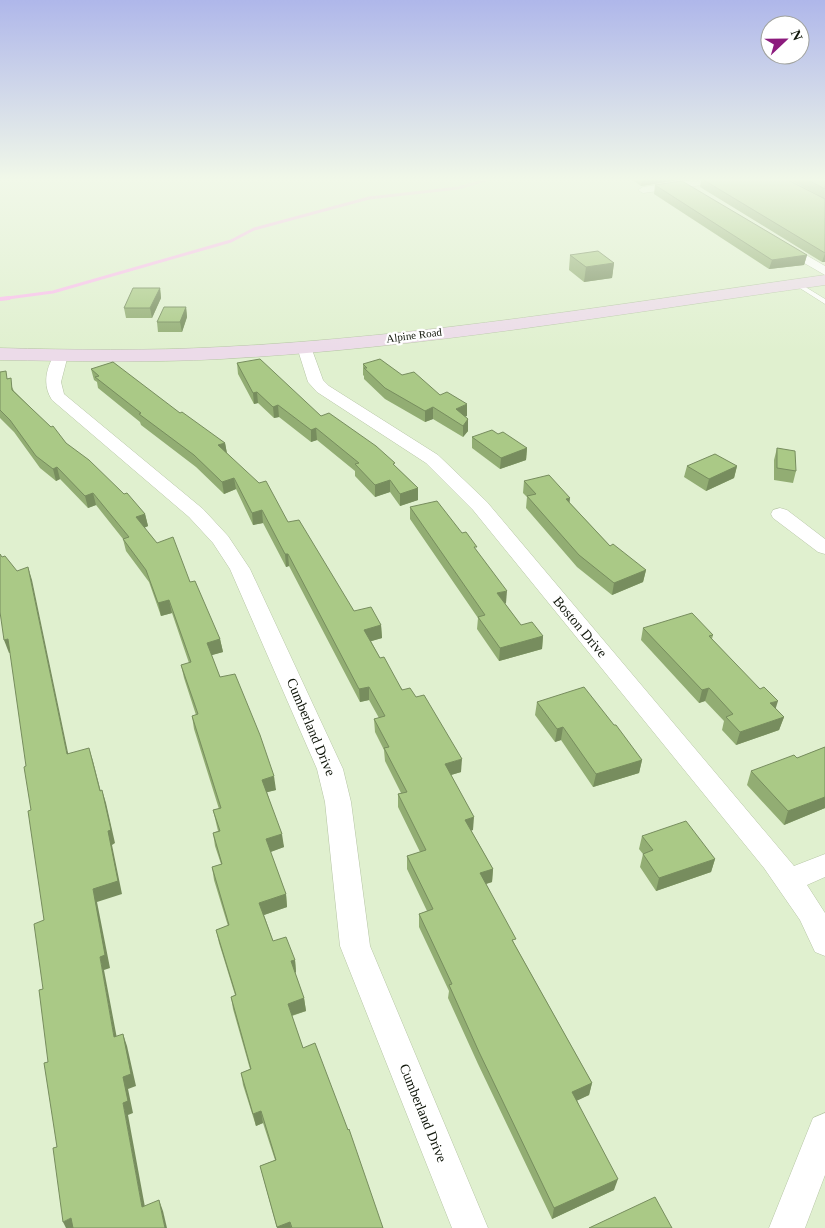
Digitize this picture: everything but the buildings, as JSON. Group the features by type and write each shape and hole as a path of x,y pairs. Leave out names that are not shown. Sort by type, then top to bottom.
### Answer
{"main road":[{"name":"Alpine Road","path":"0,354 188,354 304,347 448,331 825,280"}],"street":[{"path":"775,240 825,271"},
{"name":"Boston Drive","path":"304,347 314,379 319,386 424,454 447,473 480,506 790,880 810,912 825,943"},
{"name":"Cumberland Drive","path":"61,355 53,383 58,397 196,513 221,540 240,569 330,770 338,802 355,946 470,1228"},
{"path":"780,514 825,548"},
{"path":"790,880 825,865"},
{"path":"787,1228 825,1130"}],"lane":[{"path":"797,284 825,302"}],"waterway":[{"path":"9,298 0,299 53,292 231,241 240,236"}]}
